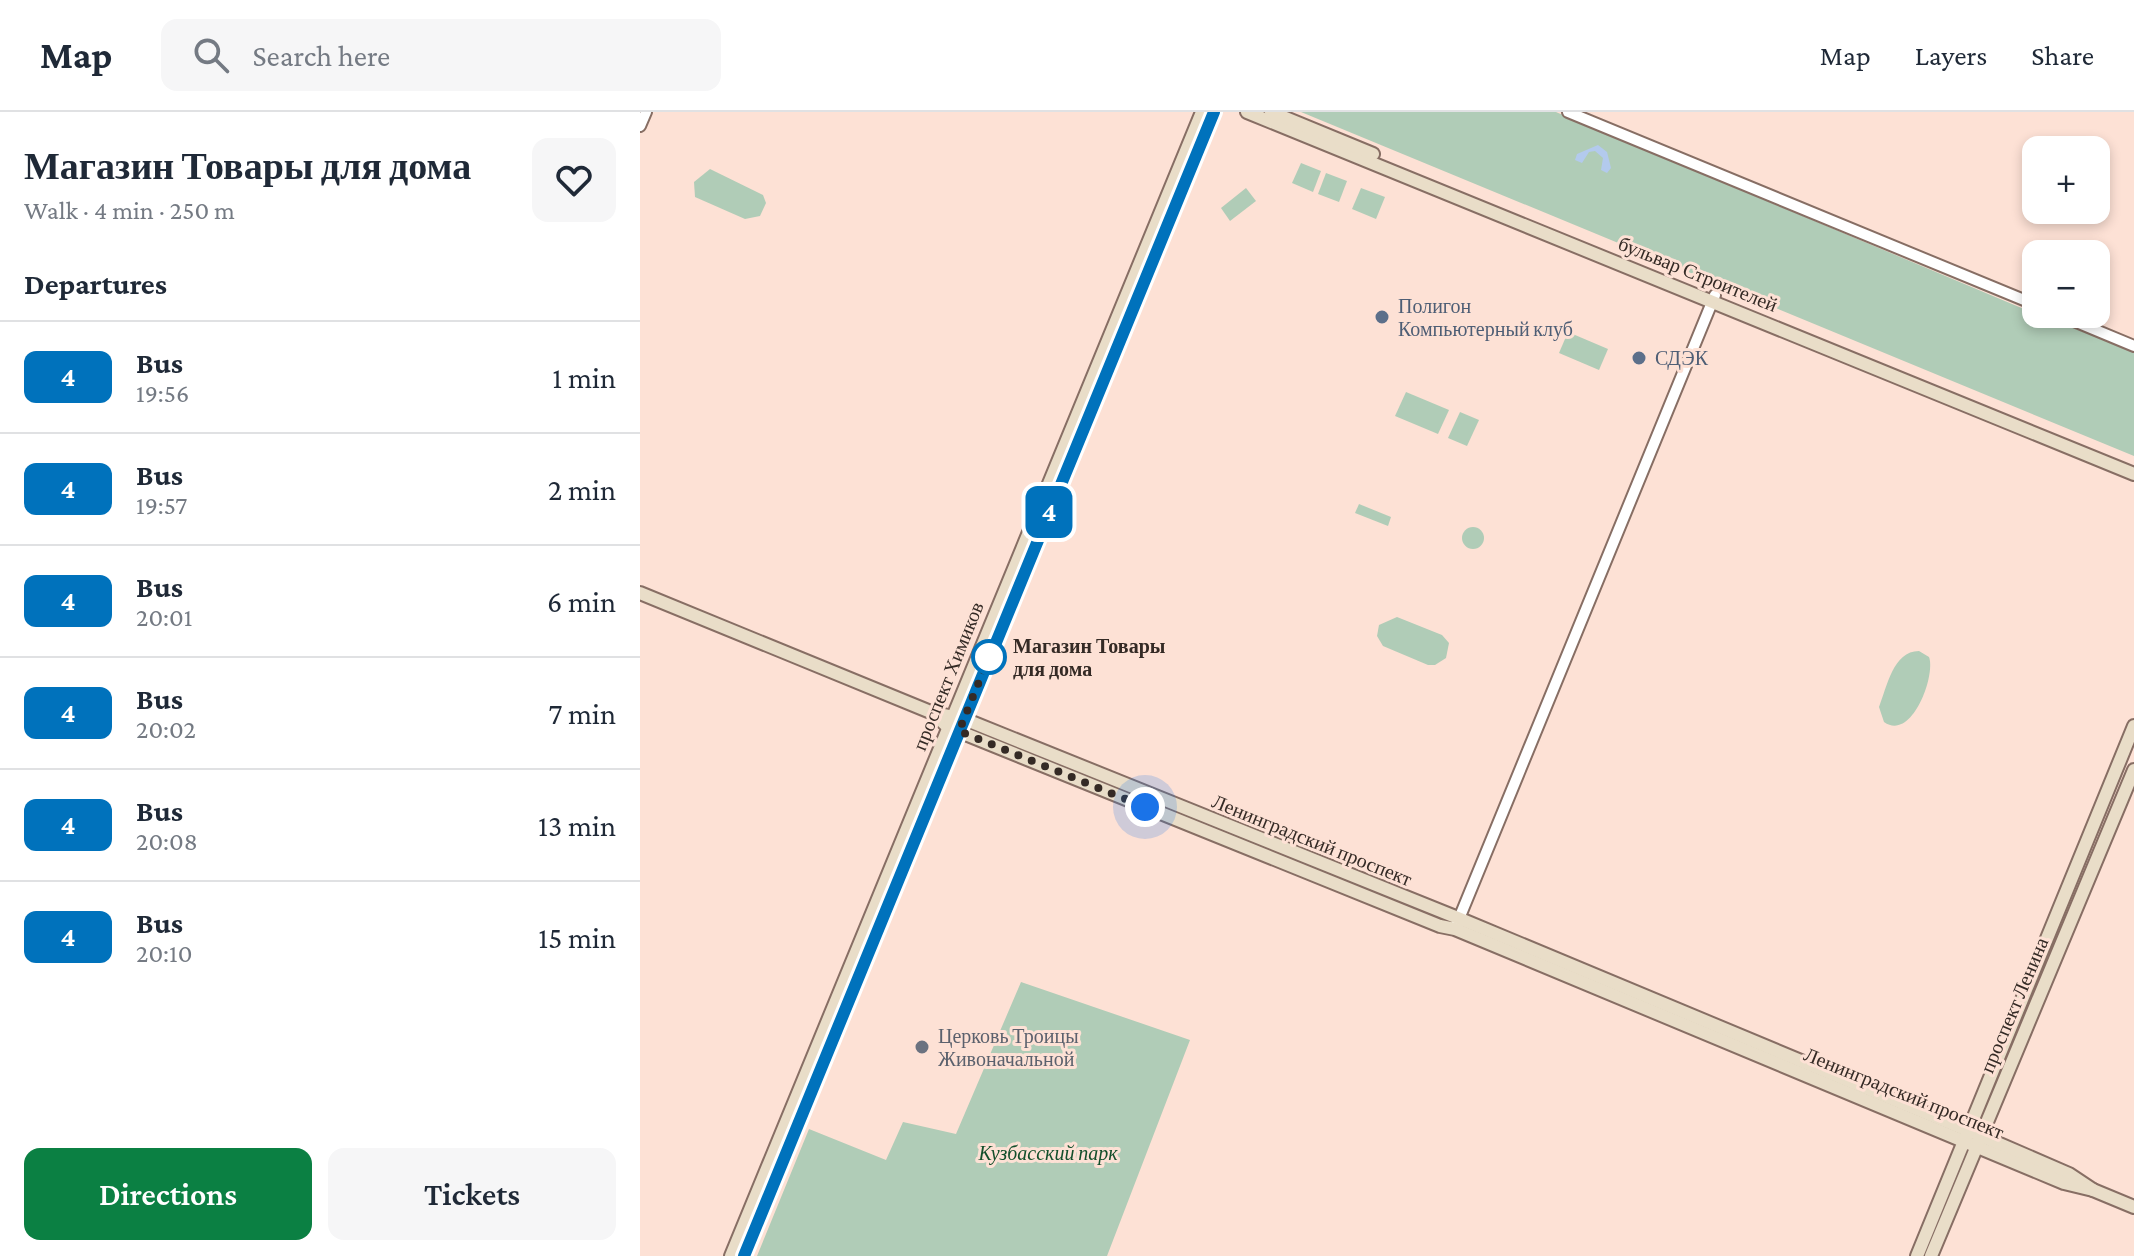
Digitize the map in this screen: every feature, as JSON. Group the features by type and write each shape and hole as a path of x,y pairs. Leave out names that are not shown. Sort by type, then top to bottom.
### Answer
{"main road":[{"name":"проспект Химиков","path":"744,1256 1202,112"},
{"name":"проспект Химиков","path":"731,1256 1214,112"},
{"name":"бульвар Строителей","path":"1247,112 2134,468"},
{"name":"бульвар Строителей","path":"1271,112 2134,474"},
{"path":"640,593 956,723"},
{"name":"Ленинградский проспект","path":"956,723 1440,926 1456,924 1979,1140 2064,1183 2093,1190 2134,1207"},
{"name":"проспект Ленина","path":"1917,1256 2134,726"},
{"name":"проспект Ленина","path":"1931,1256 2134,770"}],"street":[{"path":"640,126 646,112"},
{"path":"1568,112 2022,299"},
{"path":"1456,924 1714,298"},
{"path":"2091,328 2134,346"}],"green space":[{"path":"1301,112 1556,112 2022,308 2022,328 2073,328 2134,351 2134,456"},
{"path":"1301,163 1321,171 1313,192 1292,183"},
{"path":"710,169 763,195 766,203 760,216 745,219 695,197 694,182"},
{"path":"1326,173 1347,181 1339,202 1318,194"},
{"path":"1246,188 1256,201 1230,221 1221,208"},
{"path":"1361,188 1385,197 1376,219 1352,209"},
{"path":"1568,332 1608,349 1599,370 1559,353"},
{"path":"1406,392 1449,410 1438,434 1395,416"},
{"path":"1460,412 1479,420 1467,446 1448,438"},
{"path":"1359,504 1391,517 1388,526 1355,513"},
{"path":"1473,527 1481,530 1484,538 1481,546 1473,549 1465,546 1462,538 1465,530"},
{"path":"1397,617 1442,635 1449,643 1446,658 1435,665 1428,665 1383,646 1377,636 1379,625"},
{"path":"1919,651 1929,657 1930,666 1920,704 1904,723 1894,726 1884,722 1879,707 1892,672 1903,657"},
{"name":"Кузбасский парк","path":"1021,982 1190,1040 1107,1256 757,1256 809,1129 886,1160 903,1122 956,1134"}],"water":[{"path":"1598,145 1607,152 1611,168 1607,173 1601,170 1603,158 1595,151 1589,152 1582,163 1575,160 1577,154"}],"bus line":[{"name":"4","path":"744,1256 1214,112"}],"place":[{"name":"Полигон Компьютерный клуб","path":"1382,317"},
{"name":"СДЭК","path":"1639,358"},
{"name":"Магазин Товары для дома","path":"989,657"},
{"name":"Церковь Троицы Живоначальной","path":"922,1047"}],"route":[{"path":"989,657 959,731 1145,807"}]}
